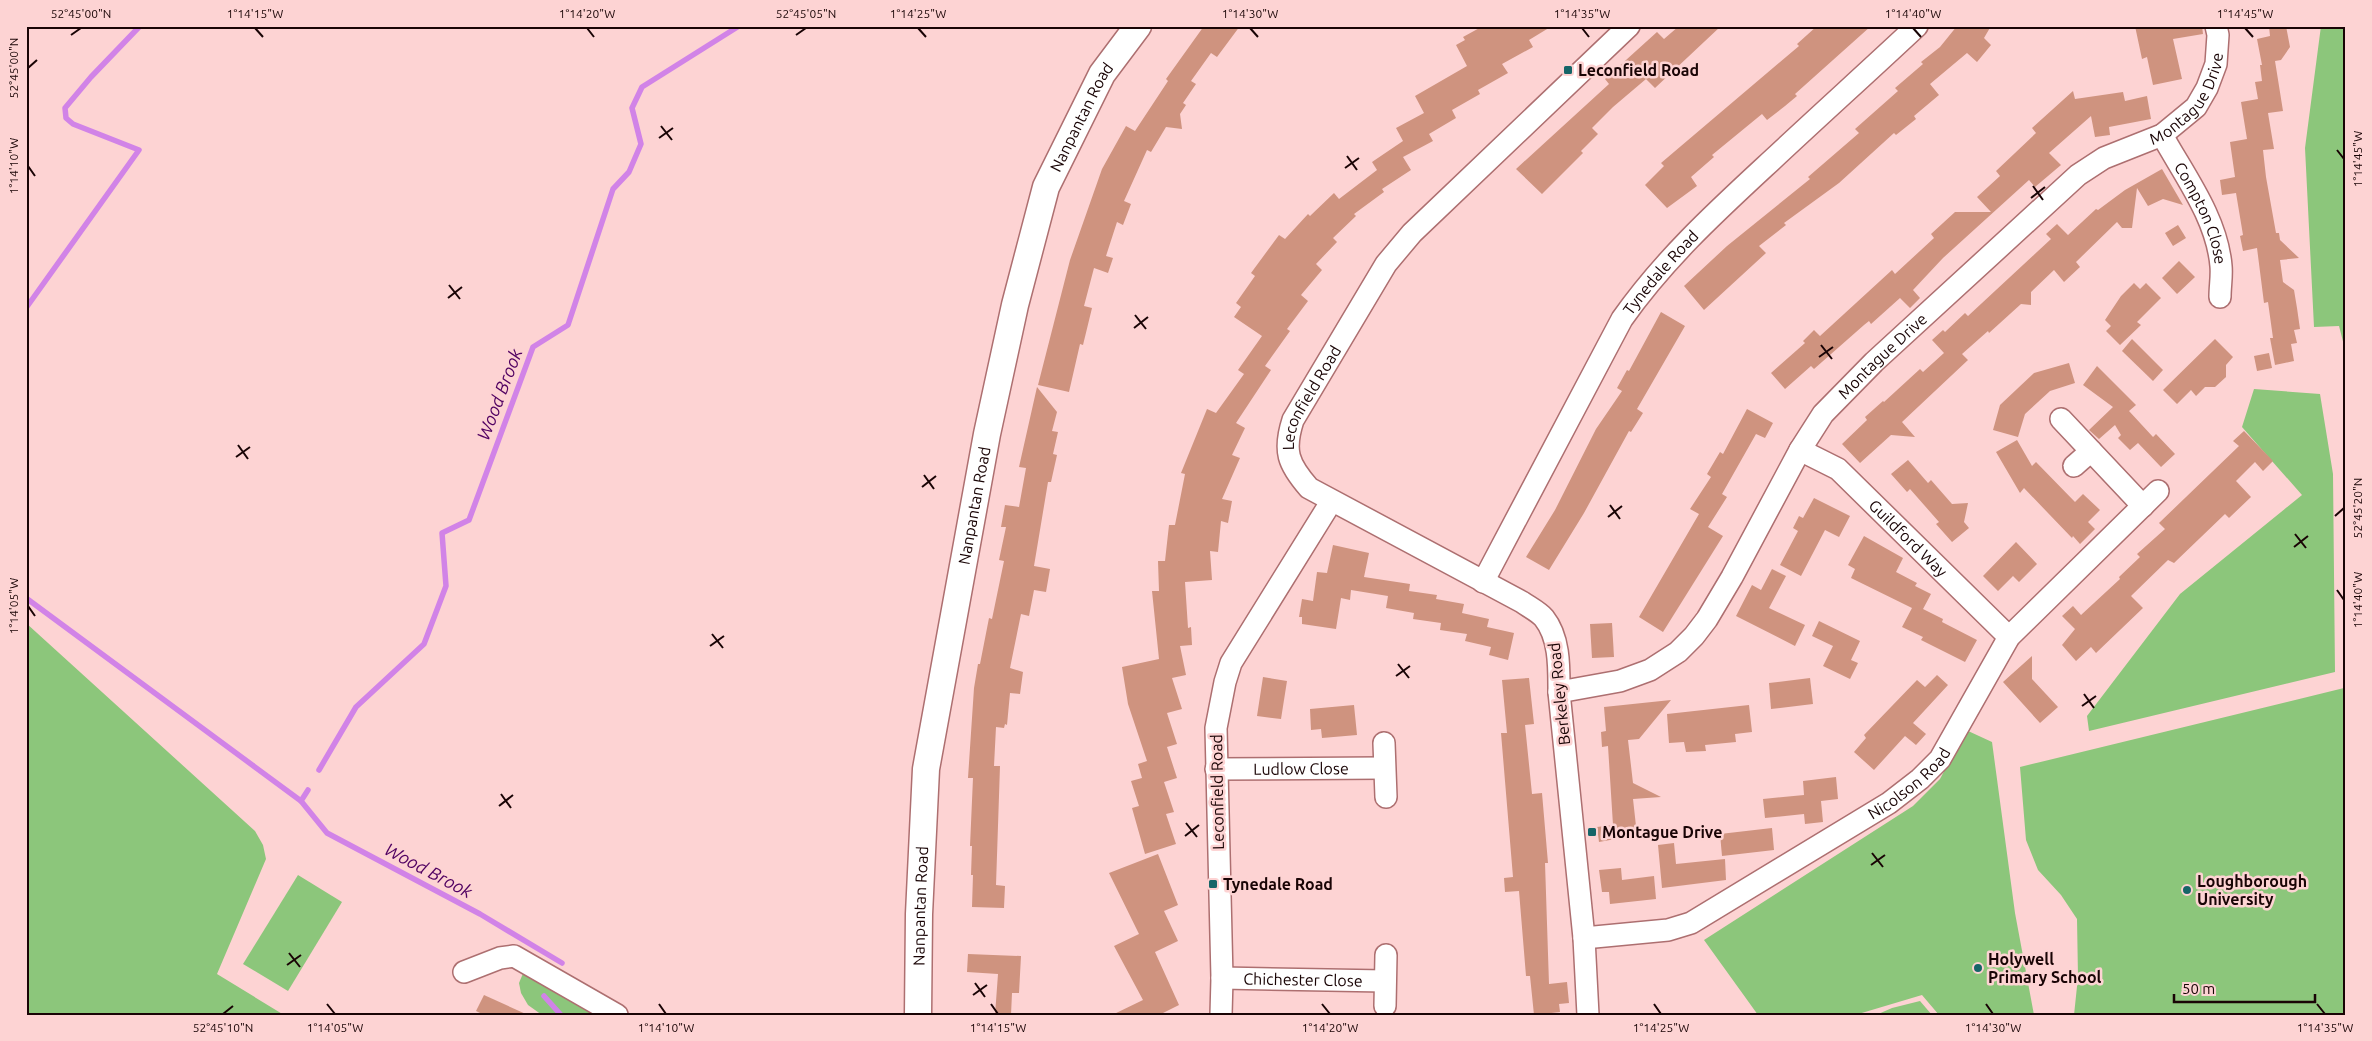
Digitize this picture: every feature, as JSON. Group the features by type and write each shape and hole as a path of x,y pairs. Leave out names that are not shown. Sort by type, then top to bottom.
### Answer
{"street":[{"name":"Nanpantan Road","path":"918,1015 918,914 926,769 987,434 1015,305 1046,187 1102,74 1138,26"},
{"name":"Leconfield Road","path":"1221,1015 1222,978 1216,728 1224,682 1231,663 1331,502 1309,488 1297,474 1289,459 1286,441 1293,420 1386,264 1412,233 1628,26"},
{"name":"Tynedale Road","path":"1483,582 1622,319 1641,291 1666,261 1710,217 1917,26"},
{"name":"Montague Drive","path":"1559,692 1620,681 1650,670 1678,652 1694,636 1707,619 1732,577 1800,450 1823,414 1874,362 2071,181 2104,158 2162,135 2196,107 2208,88 2216,64 2218,35 2216,26"},
{"name":"Compton Close","path":"2162,135 2208,220 2216,242 2221,266 2220,297"},
{"name":"Nicolson Road","path":"1584,938 1668,930 1691,923 1890,803 1920,779 1940,759 2009,637 2150,498 2091,451 2060,419"},
{"name":"Guildford Way","path":"1800,450 1838,469 2009,637"},
{"path":"2074,466 2091,451"},
{"name":"Berkeley Road","path":"1331,502 1522,602 1544,618 1555,644 1559,661 1559,692 1584,938 1588,1015"},
{"path":"1384,742 1386,797"},
{"name":"Ludlow Close","path":"1216,769 1384,768"},
{"name":"Chichester Close","path":"1386,955 1386,1006"},
{"path":"464,972 500,958 514,956 617,1015"},
{"name":"Chichester Close","path":"1222,978 1385,981"}],"green space":[{"path":"2321,26 2346,26 2346,353 2339,326 2314,327 2305,148"},
{"path":"2254,389 2320,394 2333,474 2335,672 2089,731 2087,716 2180,594 2302,495 2242,427"},
{"path":"26,623 255,831 263,845 266,859 217,974 284,1015 26,1015"},
{"name":"Loughborough University","path":"2344,688 2346,1015 2074,1015 2078,977 2077,919 2061,895 2038,870 2026,840 2020,767"},
{"path":"1966,730 1992,742 2015,913 2034,1015 1939,1015 1922,995 1855,1015 1758,1015 1704,940 1913,806 1940,779"},
{"path":"298,875 342,902 288,991 243,964"},
{"path":"527,964 615,1015 542,1015 528,1005 521,993 519,983"},
{"path":"1920,1001 1932,1015 1876,1015 1892,1008"}],"building":[{"path":"1204,26 1240,26 1217,57 1211,53 1191,81 1196,84 1183,103 1186,105 1180,114 1182,129 1166,127 1151,152 1147,150 1124,201 1131,204 1123,225 1117,222 1106,256 1113,258 1108,273 1094,268 1084,306 1092,308 1083,345 1080,344 1069,392 1038,385 1070,260 1102,169 1126,126 1135,131 1168,81 1166,79"},
{"path":"1483,26 1552,26 1529,40 1533,47 1502,64 1508,73 1478,90 1480,94 1452,110 1456,118 1429,134 1433,141 1403,157 1411,170 1382,189 1384,192 1354,214 1356,216 1333,238 1337,242 1316,264 1322,270 1301,295 1308,301 1287,329 1290,331 1265,366 1271,370 1236,423 1245,428 1232,455 1240,458 1222,499 1232,501 1228,523 1221,521 1218,552 1210,551 1212,580 1185,582 1188,628 1191,627 1192,645 1180,646 1186,675 1172,678 1182,709 1167,713 1177,744 1167,747 1177,778 1164,782 1174,812 1166,814 1176,844 1145,854 1132,808 1139,806 1131,781 1142,778 1138,764 1147,761 1128,704 1122,667 1159,659 1152,591 1159,591 1158,561 1165,561 1169,525 1175,525 1185,474 1181,473 1207,409 1216,413 1244,374 1238,370 1262,336 1234,317 1241,307 1236,303 1255,276 1251,273 1279,235 1285,239 1308,214 1310,216 1334,193 1339,199 1377,170 1372,162 1403,141 1396,128 1424,113 1415,96 1467,66 1456,45 1465,40 1463,37"},
{"path":"1679,26 1721,26 1655,88 1646,79 1613,107 1592,128 1598,134 1581,151 1583,153 1542,194 1516,169 1609,84 1605,79 1657,32 1664,39"},
{"path":"1817,26 1871,26 1795,94 1797,96 1785,106 1767,120 1762,114 1712,155 1714,157 1691,177 1697,186 1667,208 1645,185 1664,166 1661,163 1799,46 1797,44"},
{"path":"1957,26 1991,26 1984,38 1991,45 1977,62 1967,53 1930,84 1939,95 1914,116 1916,119 1896,135 1894,133 1839,183 1784,223 1786,225 1759,246 1766,253 1704,310 1684,286 1727,246 1810,179 1808,177 1859,133 1855,129 1898,91 1895,88 1923,64 1921,62 1940,47"},
{"path":"2135,26 2202,26 2203,34 2173,39 2182,79 2153,85 2147,57 2142,59"},
{"path":"2269,26 2286,26 2290,47 2281,60 2275,61 2283,111 2268,113 2274,149 2263,150 2266,177 2276,233 2279,233 2280,240 2299,258 2280,260 2283,282 2294,290 2300,329 2294,330 2297,343 2291,344 2294,361 2275,365 2270,338 2273,338 2268,302 2264,303 2257,248 2243,251 2240,236 2243,235 2236,193 2222,195 2220,180 2235,177 2230,142 2247,139 2241,102 2258,99 2255,82 2262,81 2260,65 2262,65 2257,39 2270,36"},
{"path":"2073,91 2075,99 2123,92 2125,101 2147,96 2151,119 2109,127 2110,135 2095,137 2091,116 2049,153 2061,165 2035,187 2029,180 1943,258 1913,290 1920,298 1910,308 1900,298 1871,324 1869,321 1814,369 1811,366 1785,389 1771,373 1805,343 1803,341 1814,330 1820,336 1892,270 1895,274 1934,238 1931,234 1955,212 1991,212 1977,197 2000,176 1996,171 2036,133 2032,128"},
{"path":"2162,169 2183,205 2163,199 2148,206 2137,188 2132,228 2122,228 2117,222 2076,262 2080,267 2064,282 2054,270 2031,292 2031,305 2021,304 1962,354 1968,360 1902,422 1915,437 1891,435 1860,463 1842,444 1867,420 1865,417 1920,369 1923,372 1944,353 1932,340 1943,330 1945,332 1965,313 1968,316 2051,239 2046,234 2057,224 2068,235 2096,209 2098,210 2125,190"},
{"path":"2178,225 2186,238 2173,246 2165,233"},
{"path":"2179,261 2195,277 2177,294 2162,278"},
{"path":"2134,283 2140,289 2146,283 2161,298 2137,322 2141,325 2120,345 2106,331 2111,326 2105,320 2121,296"},
{"path":"1661,312 1685,326 1637,409 1643,413 1631,432 1629,431 1584,513 1549,570 1526,557 1555,510 1596,429 1622,391 1617,388 1627,370 1629,371"},
{"path":"2132,339 2163,370 2153,381 2122,351"},
{"path":"2215,339 2233,357 2226,365 2226,377 2215,387 2205,387 2196,396 2191,390 2177,404 2163,390"},
{"path":"2269,353 2272,368 2257,371 2254,356"},
{"path":"2069,363 2075,383 2050,391 2025,414 2018,437 1993,430 2000,405 2034,373"},
{"path":"2097,366 2136,405 2129,411 2153,437 2156,434 2175,454 2161,467 2138,443 2130,450 2118,438 2121,435 2115,425 2099,439 2089,430 2113,407 2083,385"},
{"path":"1037,387 1057,412 1052,431 1058,432 1053,454 1057,455 1051,482 1048,482 1034,566 1050,569 1046,592 1034,590 1029,616 1021,614 1010,668 1023,672 1020,694 1010,693 1007,725 1005,724 1004,728 996,727 994,766 1000,766 996,885 1005,886 1004,908 972,907 973,875 971,875 972,846 970,846 973,778 968,778 974,688 989,618 992,619 1004,561 999,560 1006,527 1001,527 1005,505 1019,507 1026,468 1019,467"},
{"path":"1747,409 1773,423 1765,438 1756,434 1722,494 1727,497 1708,527 1723,536 1663,632 1639,617 1699,514 1690,509 1711,477 1707,474 1720,452 1723,454"},
{"path":"2244,431 2273,461 2263,471 2255,462 2236,481 2251,497 2229,518 2225,514 2174,563 2168,560 2131,596 2143,608 2096,653 2091,647 2076,661 2062,645 2075,629 2062,616 2073,606 2081,615 2120,579 2119,577 2140,557 2137,554 2165,529 2159,523 2239,446 2233,441"},
{"path":"2017,440 2032,466 2036,462 2075,502 2083,494 2100,510 2088,522 2095,529 2080,544 2024,488 2020,493 1996,452"},
{"path":"1908,460 1928,483 1931,480 1952,504 1968,503 1964,522 1969,528 1952,542 1936,524 1939,522 1910,489 1907,492 1891,474"},
{"path":"1814,498 1850,516 1839,537 1825,530 1801,576 1780,565 1798,531 1793,528 1799,516 1803,518"},
{"path":"1864,536 1903,558 1896,572 1917,583 1915,586 1931,594 1923,609 1943,619 1942,622 1977,640 1965,662 1921,640 1923,637 1902,627 1912,608 1851,578 1855,569 1848,565"},
{"path":"2016,542 2037,564 2019,582 2013,576 1998,591 1983,576"},
{"path":"1333,545 1369,553 1364,577 1410,584 1409,591 1437,595 1436,599 1464,604 1462,613 1489,619 1487,627 1514,633 1508,660 1489,655 1491,647 1465,641 1467,634 1440,630 1441,623 1413,619 1414,613 1386,608 1388,596 1351,590 1350,600 1341,598 1336,629 1302,624 1302,617 1299,617 1302,599 1313,601 1317,572 1327,573"},
{"path":"1772,569 1786,576 1769,608 1805,625 1795,646 1736,616 1752,585 1761,590"},
{"path":"1819,621 1860,641 1851,660 1858,663 1850,679 1823,666 1833,646 1812,636"},
{"path":"1612,623 1614,657 1592,658 1590,624"},
{"path":"2032,656 2032,679 2058,707 2040,723 2003,682"},
{"path":"1937,675 1948,685 1913,723 1926,734 1916,745 1905,736 1874,770 1854,752 1866,738 1864,735 1917,680 1925,687"},
{"path":"1263,677 1287,681 1281,719 1257,716"},
{"path":"1529,678 1534,724 1525,725 1532,794 1542,793 1548,863 1545,863 1549,984 1567,982 1569,1003 1559,1004 1560,1012 1534,1015 1530,976 1526,976 1519,891 1505,892 1504,878 1513,877 1501,733 1507,733 1502,680"},
{"path":"1810,678 1813,704 1771,709 1769,683"},
{"path":"1671,700 1639,739 1628,740 1633,783 1661,797 1633,799 1637,835 1599,842 1597,827 1613,825 1608,746 1602,747 1601,732 1606,731 1604,707"},
{"path":"1354,705 1357,735 1322,738 1321,729 1311,730 1310,709"},
{"path":"1749,705 1752,732 1735,734 1736,742 1705,745 1706,751 1686,752 1684,742 1669,743 1667,714"},
{"path":"1836,777 1838,799 1821,801 1823,822 1805,824 1804,814 1765,818 1763,799 1804,795 1803,781"},
{"path":"1772,828 1774,850 1722,856 1720,834"},
{"path":"1674,843 1676,864 1725,859 1726,880 1662,888 1658,845"},
{"path":"1158,854 1178,905 1164,911 1178,941 1155,952 1179,1005 1159,1015 1112,1015 1143,1000 1114,946 1139,934 1109,873"},
{"path":"1621,868 1622,880 1654,876 1656,899 1610,904 1609,892 1602,892 1599,870"},
{"path":"968,954 1021,956 1019,993 1012,993 1011,1015 995,1015 998,974 967,972"},
{"path":"484,995 528,1015 484,1015 476,1011"}],"waterway":[{"path":"26,308 139,150 73,124 66,118 65,108 91,77 140,26"},
{"name":"Wood Brook","path":"319,770 356,707 424,644 446,586 442,533 469,520 533,347 568,325 613,189 629,172 641,144 632,108 642,87 739,26"},
{"path":"26,598 301,801"},
{"name":"Wood Brook","path":"308,790 301,801 327,833 480,914 562,963"},
{"name":"Wood Brook","path":"544,996 561,1015"}],"place":[{"name":"Leconfield Road","path":"1568,70"},
{"name":"Montague Drive","path":"1592,832"},
{"name":"Tynedale Road","path":"1213,884"},
{"name":"Loughborough University","path":"2187,890"},
{"name":"Holywell Primary School","path":"1978,968"}]}
